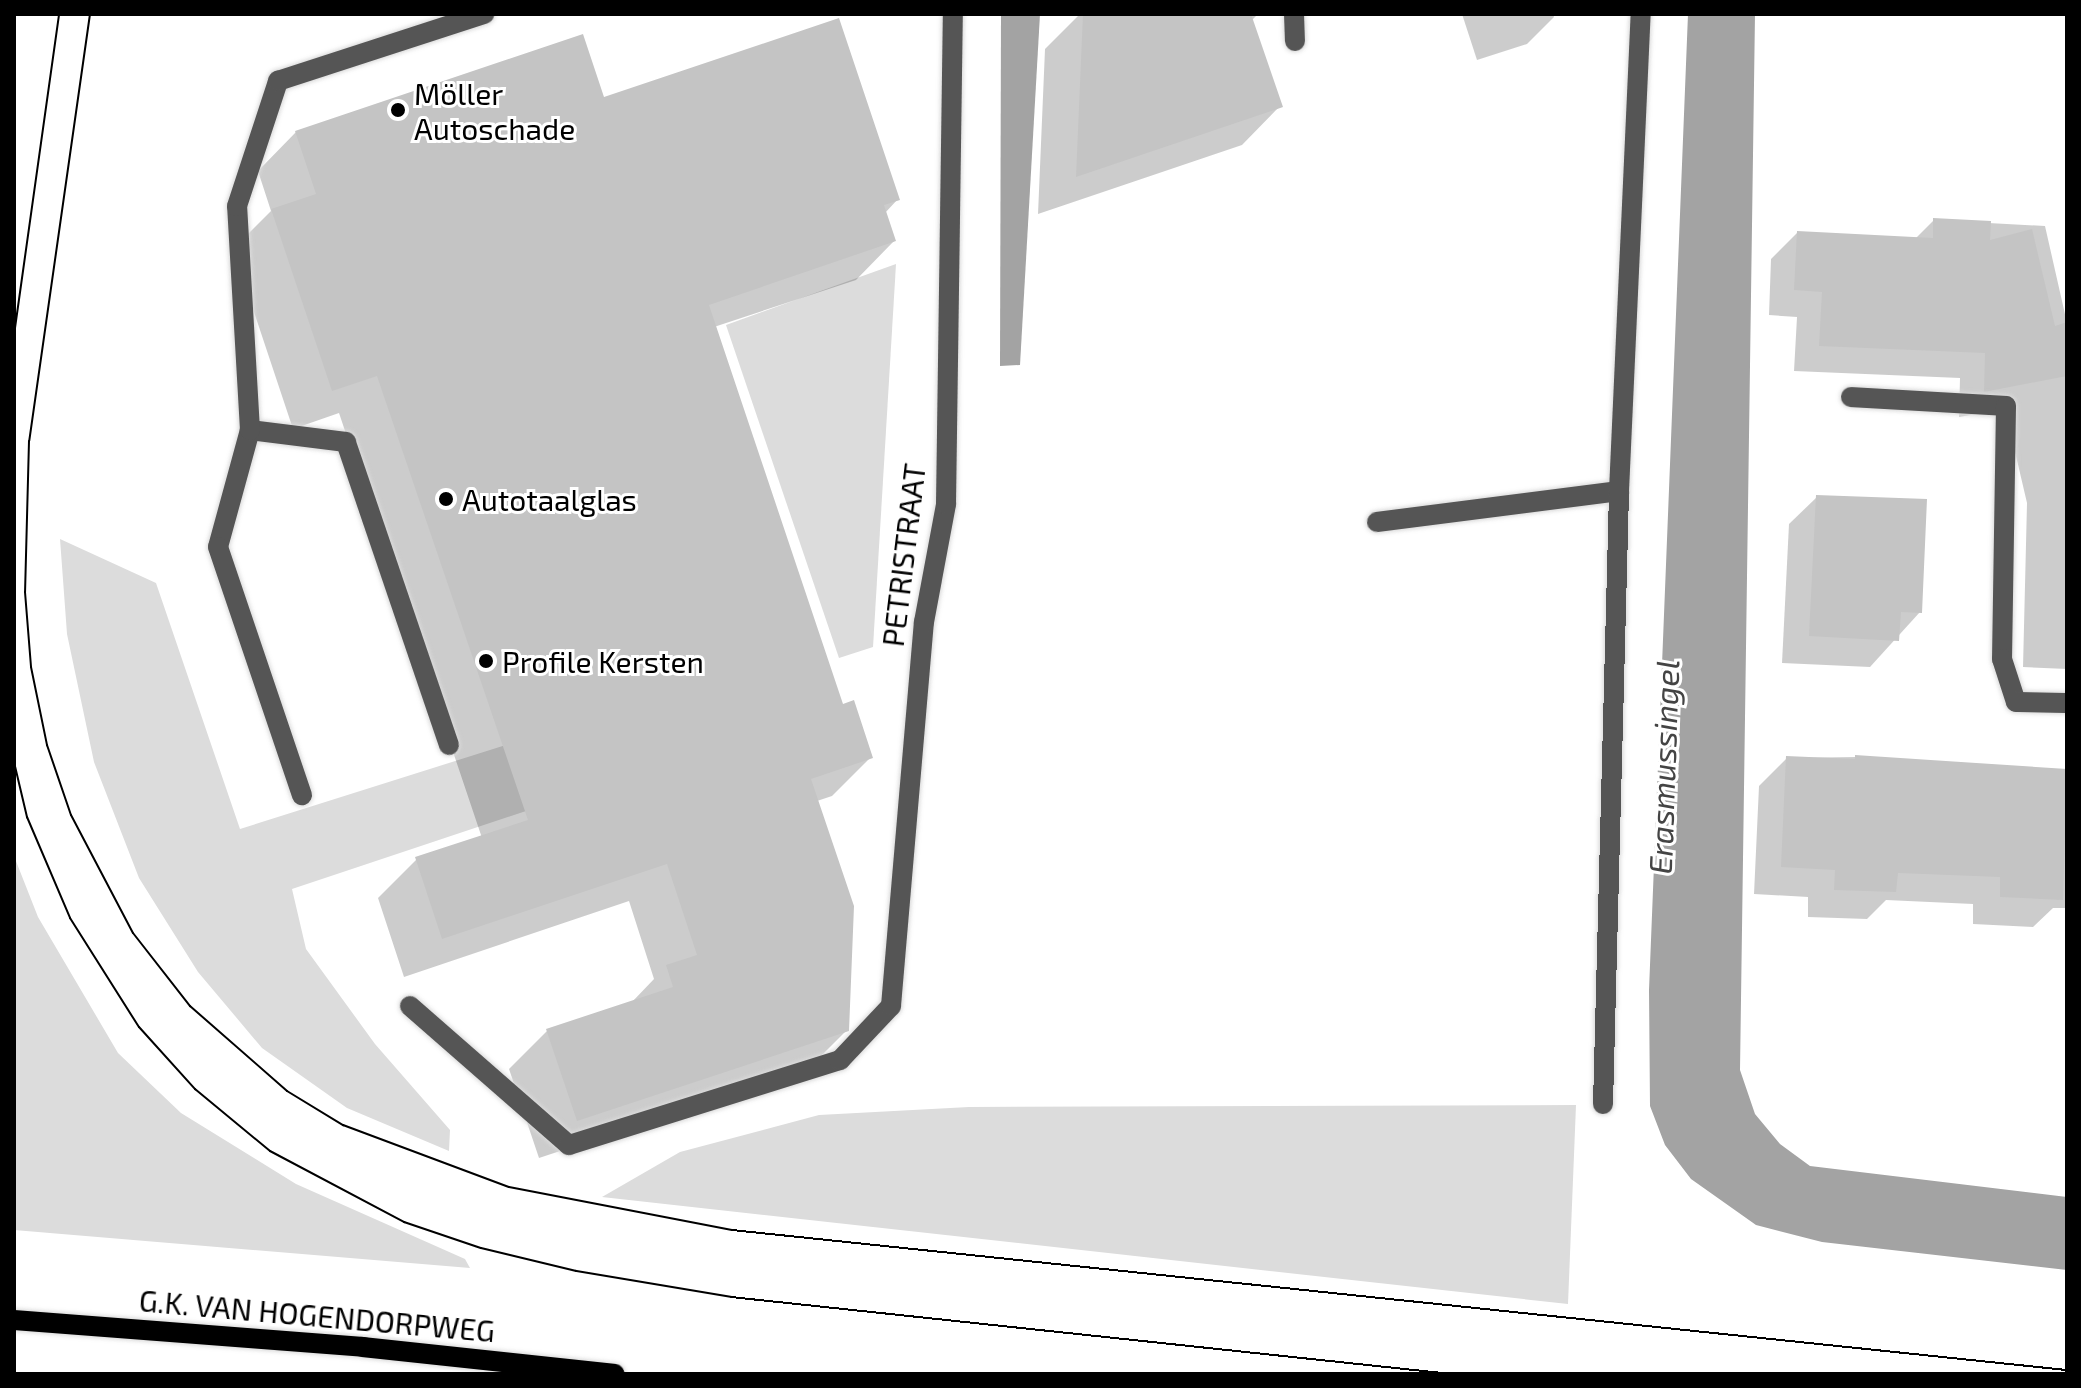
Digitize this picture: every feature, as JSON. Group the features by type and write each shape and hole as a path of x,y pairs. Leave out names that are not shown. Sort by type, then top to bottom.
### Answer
{"main road":[{"name":"G.K. VAN HOGENDORPWEG","path":"14,1320 363,1347 615,1374"}],"street":[{"path":"302,795 218,547 250,430 237,206 278,81 484,14"},
{"name":"PETRISTRAAT","path":"410,1006 569,1145 840,1060 891,1006 924,622 946,504 953,14"},
{"path":"1294,14 1295,41"},
{"path":"1603,1104 1619,491 1641,14"},
{"path":"1851,397 2006,406 2002,659 2016,702 2067,703"},
{"path":"250,430 346,442 449,745"},
{"path":"1377,522 1619,491"}],"shaded area":[{"path":"896,264 873,647 839,658 726,325"},
{"path":"60,539 156,583 240,829 509,744 574,795 292,889 306,949 375,1044 450,1130 449,1151 347,1108 262,1048 198,972 139,878 94,762 67,634"},
{"path":"14,856 38,917 118,1053 181,1113 296,1184 465,1259 470,1268 14,1230"},
{"path":"1576,1105 1568,1304 602,1197 680,1152 819,1115 969,1107"}],"water":[{"path":"1001,14 1040,14 1020,365 1000,366"},
{"name":"Erasmussingel","path":"1688,14 1755,14 1740,1070 1755,1114 1780,1144 1810,1166 2067,1197 2067,1270 1822,1242 1756,1225 1691,1179 1665,1145 1650,1106 1649,990"}],"building":[{"path":"1083,14 1251,14 1283,107 1076,177"},
{"path":"839,18 900,200 884,205 896,241 709,305 843,704 854,700 873,758 811,779 854,906 849,1031 577,1121 546,1029 673,987 666,965 697,955 667,864 442,939 415,857 528,820 377,376 332,391 271,209 316,194 295,131 583,34 604,97"},
{"path":"1933,218 1991,221 1990,240 2032,229 2055,326 2067,322 2067,376 1984,392 1985,353 1819,346 1822,292 1794,290 1797,231 1933,238"},
{"path":"1816,495 1927,499 1922,613 1901,612 1899,641 1809,636"},
{"path":"1855,755 2067,769 2063,900 2000,897 2000,877 1898,873 1896,892 1834,890 1835,870 1781,867 1786,756 1855,759"}],"tram line":[{"path":"14,335 59,14"},
{"path":"90,14 29,441 25,592 31,667 47,745 71,815 133,933 190,1006 287,1091 343,1125 509,1187 732,1230 2067,1370"},
{"path":"14,762 27,817 70,918 139,1027 195,1089 270,1151 404,1222 481,1248 576,1271 731,1297 1451,1374"}],"place":[{"name":"Möller Autoschade","path":"398,110"},
{"name":"Autotaalglas","path":"446,499"},
{"name":"Profile Kersten","path":"486,661"}]}
